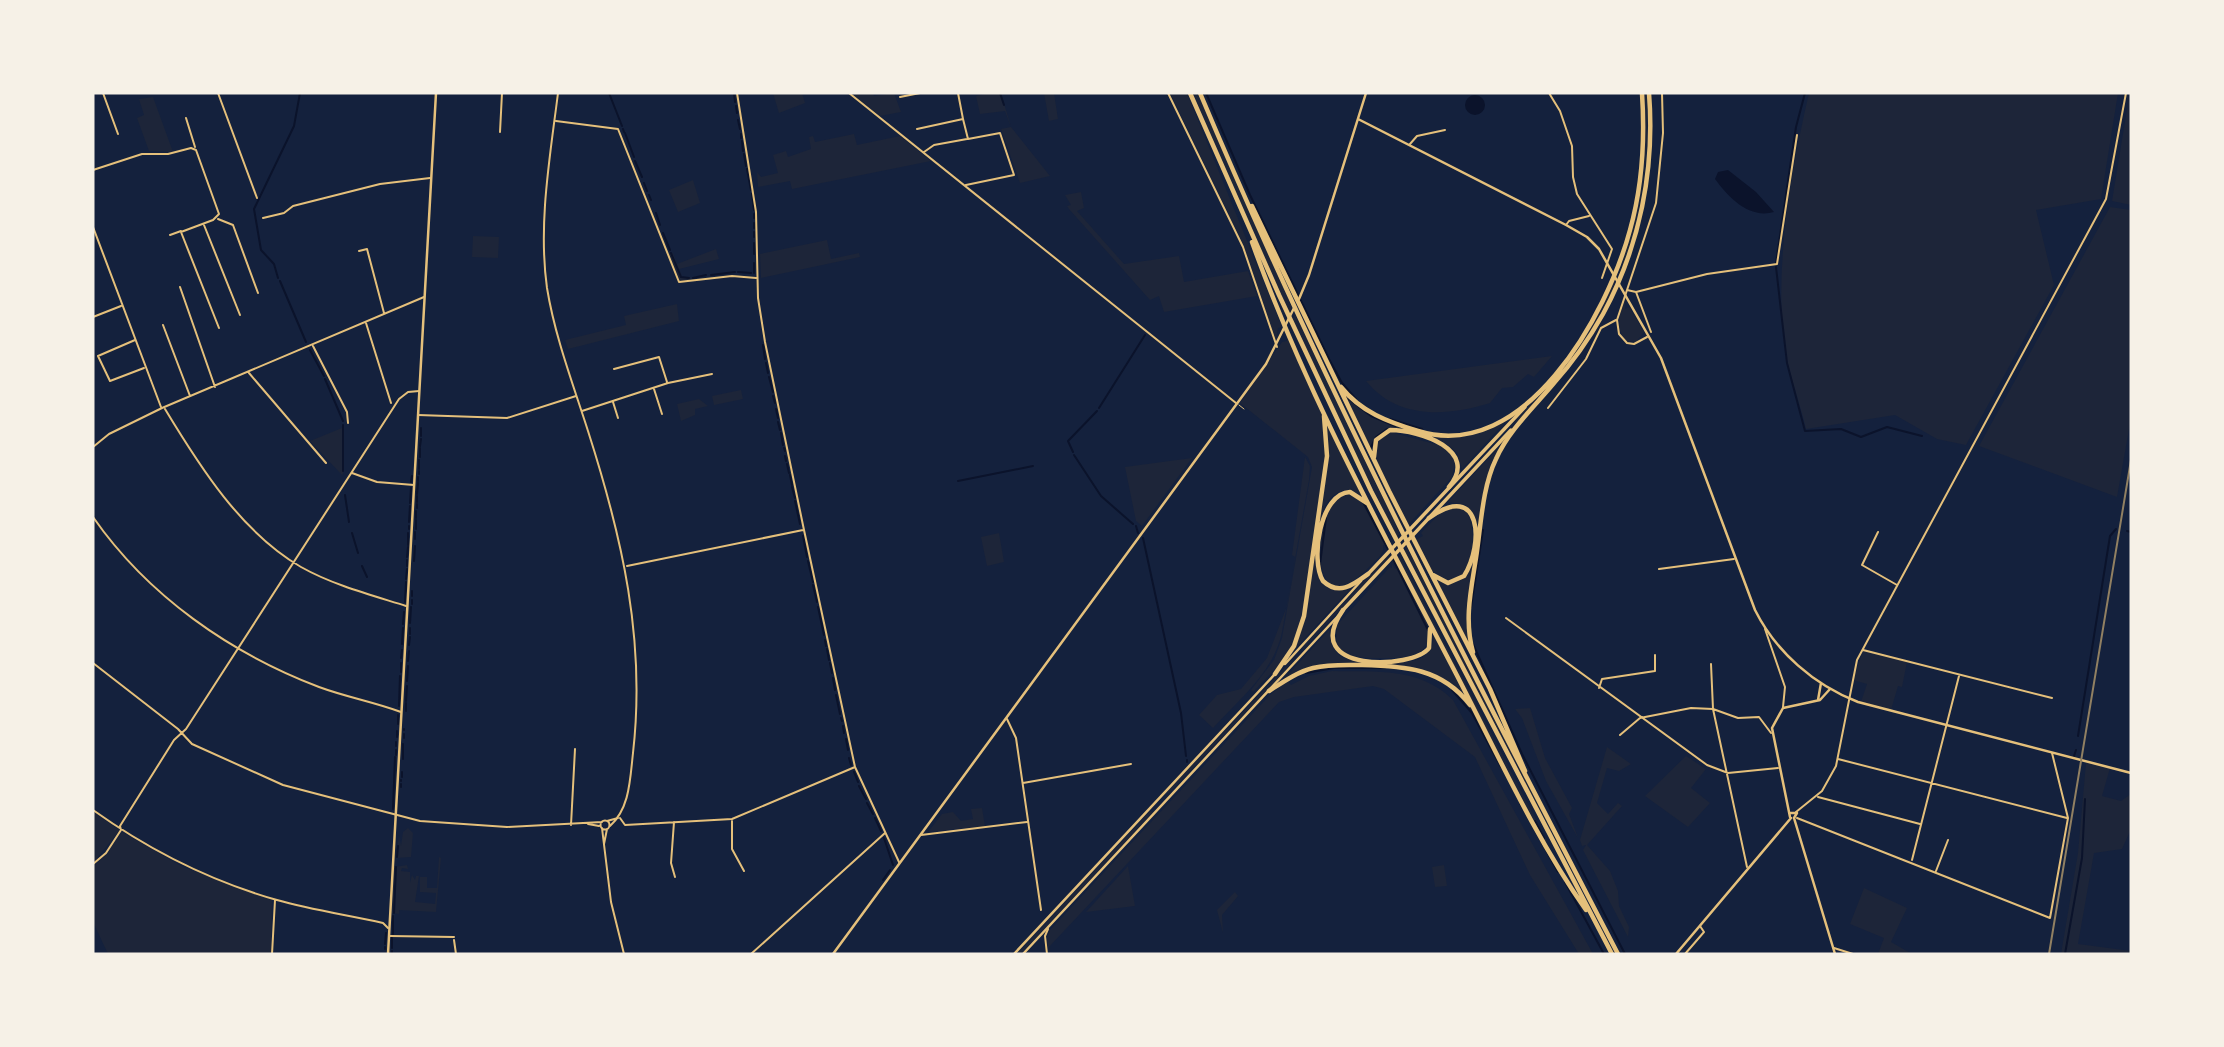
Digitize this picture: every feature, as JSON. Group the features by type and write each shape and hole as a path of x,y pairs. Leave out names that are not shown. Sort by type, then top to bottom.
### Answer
{"highway":[{"path":"1191,93 1247,225 1393,536 1612,954"},
{"path":"1200,93 1381,491 1618,954"},
{"path":"1374,513 1356,494 1346,492 1334,497 1324,513 1318,559 1320,577 1335,588 1348,587 1368,574 1526,405 1577,345 1616,271 1639,189 1644,141 1642,93"},
{"path":"1422,609 1430,628 1431,644 1420,657 1406,660 1354,659 1341,654 1334,645 1332,634 1343,610 1521,420 1583,346 1623,272 1635,235 1646,184 1650,138 1649,93"},
{"path":"1236,177 1275,248 1376,464 1482,673 1532,790"},
{"path":"1247,225 1278,311 1374,513 1544,843 1597,925"},
{"path":"1332,372 1349,396 1371,414 1438,436 1481,432 1526,405"},
{"path":"1275,674 1298,638 1306,600 1328,451 1326,424 1317,395"},
{"path":"1482,673 1468,624 1474,573 1490,472 1500,449 1521,420"},
{"path":"1376,464 1374,444 1382,434 1394,430 1415,435 1445,445 1456,454 1458,472 1449,487"},
{"path":"1426,565 1443,582 1461,579 1469,566 1475,529 1471,513 1460,505 1447,506 1429,518"},
{"path":"1269,691 1296,674 1320,666 1407,667 1428,673 1452,686 1480,721"}],"street":[{"path":"103,93 118,134"},
{"path":"218,93 257,198"},
{"path":"388,954 436,93"},
{"path":"500,132 502,93"},
{"path":"558,93 545,215 545,267 553,318 616,521 635,628 637,699 632,762 624,811 607,829 604,852"},
{"path":"737,93 757,212 757,278 765,343 804,530 855,767 900,863"},
{"path":"849,93 1237,404"},
{"path":"900,97 920,93"},
{"path":"958,93 968,139"},
{"path":"1168,93 1243,247 1276,346"},
{"path":"833,954 1237,404 1276,346 1301,295 1366,93"},
{"path":"1549,93 1560,110 1572,146 1575,189 1612,246 1602,278"},
{"path":"1648,337 1637,344 1626,343 1619,334 1617,320 1656,202 1663,133 1662,93"},
{"path":"1676,954 1796,812 1817,796 1838,759 1847,698 1862,650 2106,199 2126,93"},
{"path":"186,118 219,209 217,218"},
{"path":"917,129 963,119"},
{"path":"1358,119 1591,240 1605,259 1663,364 1747,593 1765,628 1790,657 1821,683 1847,698 2131,773"},
{"path":"555,120 613,127 620,131 679,282 732,276 757,278"},
{"path":"1409,145 1417,136 1445,130"},
{"path":"923,153 934,145 1000,133 1014,175 964,185"},
{"path":"1627,290 1636,292 1707,274 1777,264 1797,135"},
{"path":"93,170 142,153 168,154 195,148"},
{"path":"263,218 288,211 293,206 373,186 431,178"},
{"path":"1566,225 1569,221 1590,215"},
{"path":"170,235 217,218"},
{"path":"217,218 233,225 258,293"},
{"path":"203,225 240,315"},
{"path":"93,227 163,408 198,463 233,506 293,562 331,580 407,607"},
{"path":"183,231 219,328"},
{"path":"359,251 367,249 384,314"},
{"path":"180,287 215,387"},
{"path":"1636,292 1651,332"},
{"path":"93,447 113,431 163,408 425,297"},
{"path":"93,317 122,306"},
{"path":"1548,408 1586,359 1601,328 1609,321 1617,320"},
{"path":"366,322 391,404"},
{"path":"163,325 190,397"},
{"path":"135,339 99,353 98,356 110,381 145,367"},
{"path":"313,345 347,412 348,424"},
{"path":"614,369 659,357 667,383"},
{"path":"249,373 326,463"},
{"path":"582,411 667,383 712,374"},
{"path":"653,388 662,414"},
{"path":"93,864 106,853 174,740 182,733 237,650 399,399 408,392 419,391"},
{"path":"418,415 505,418 577,396"},
{"path":"613,401 618,418"},
{"path":"352,472 374,481 414,485"},
{"path":"93,517 155,586 194,620 237,650 321,687 402,712"},
{"path":"626,566 804,530"},
{"path":"1878,532 1862,565 1898,585"},
{"path":"1659,569 1734,559"},
{"path":"1014,954 1368,574"},
{"path":"1023,954 1343,610"},
{"path":"1506,618 1707,765 1728,773 1778,768"},
{"path":"1765,628 1766,639 1785,687 1783,708 1772,733"},
{"path":"1862,650 2052,698"},
{"path":"1600,689 1602,679 1655,671 1655,655"},
{"path":"93,663 195,746 274,782 318,796 387,811 396,816 471,827 571,825 602,822 619,817"},
{"path":"1711,664 1713,709 1747,867"},
{"path":"1912,861 1960,674"},
{"path":"1817,701 1821,683"},
{"path":"1783,708 1817,701 1830,689"},
{"path":"1620,735 1640,718 1690,708 1713,709 1738,718 1759,717 1772,733 1778,768 1835,954"},
{"path":"1006,718 1015,733 1041,910"},
{"path":"571,825 575,749"},
{"path":"1793,817 1912,861 2050,918 2068,818 2052,753"},
{"path":"1838,759 2068,818"},
{"path":"1023,783 1131,764"},
{"path":"619,817 625,825 732,820 855,767"},
{"path":"1817,796 1921,824"},
{"path":"93,810 121,830 182,864 275,900 383,923 390,921"},
{"path":"732,820 732,849 744,871"},
{"path":"607,821 610,826"},
{"path":"602,822 611,902 624,954"},
{"path":"674,822 671,863 675,877"},
{"path":"920,836 1028,822"},
{"path":"587,823 607,829"},
{"path":"751,954 885,833"},
{"path":"1936,871 1948,840"},
{"path":"272,954 275,900"},
{"path":"383,923 389,929"},
{"path":"1047,953 1045,936 1051,925"},
{"path":"1685,954 1704,932 1700,925"},
{"path":"389,936 454,938 456,954"},
{"path":"1833,948 1853,954"}],"lane":[{"path":"1237,404 1244,409"}],"shaded area":[{"path":"773,93 802,93 805,103 779,113"},
{"path":"851,93 873,93 874,96 894,93 901,112 880,116"},
{"path":"1001,93 1011,127 1005,111 980,114 976,96"},
{"path":"1044,93 1054,93 1058,119 1049,121"},
{"path":"1170,93 1187,93 1282,327 1278,328 1276,341 1243,244"},
{"path":"1193,93 1198,93 1292,307 1289,313"},
{"path":"1644,93 1647,93 1648,117 1646,164 1639,209 1619,277 1637,210 1644,171"},
{"path":"1809,93 2118,93 2101,199 2036,210 2054,285 1966,445 1937,439 1895,415 1806,429 1785,348 1781,306 1783,245 1791,183"},
{"path":"1475,95 1482,98 1485,105 1482,112 1475,115 1468,112 1465,105 1468,98"},
{"path":"153,97 173,152 149,151 137,118 144,115 139,99"},
{"path":"2129,97 2131,98 2131,205 2112,201"},
{"path":"1011,127 1050,176 1020,183 1001,129"},
{"path":"854,134 857,145 900,136 931,161 792,189 790,181 758,187 757,172 761,177 778,173 773,155 786,151 788,157 811,149 809,137 813,136 815,142"},
{"path":"1728,170 1756,192 1774,212 1748,210 1733,200 1715,179 1718,172"},
{"path":"693,180 700,203 678,212 669,190"},
{"path":"1081,192 1084,208 1077,211 1124,264 1179,256 1184,282 1248,271 1257,296 1164,312 1159,296 1150,300 1069,209 1067,206 1071,205 1065,195"},
{"path":"2110,207 2131,210 2131,418 2117,497 1979,446"},
{"path":"473,236 499,237 498,258 472,257"},
{"path":"827,240 831,259 859,253 860,257 761,278 760,254"},
{"path":"716,249 719,259 679,269 682,277 689,277 690,281 680,281 669,254 673,253 677,264"},
{"path":"1614,281 1602,313 1572,358 1537,401 1511,426 1551,381 1605,301"},
{"path":"1625,299 1625,309 1629,307 1644,332 1636,342 1626,341 1620,331 1620,315"},
{"path":"677,304 679,321 568,349 565,340 626,325 624,316"},
{"path":"1295,314 1400,534 1396,537 1292,320"},
{"path":"1286,333 1313,387 1321,410 1325,438 1324,465 1305,600 1294,643 1275,669 1253,692 1251,690 1274,660 1282,638 1312,467 1308,457 1240,403 1282,342 1287,341"},
{"path":"1552,356 1534,377 1528,374 1513,387 1502,388 1490,403 1456,411 1423,412 1407,408 1378,393 1366,381"},
{"path":"1341,389 1376,418 1432,436 1469,436 1504,423 1462,469 1457,453 1448,445 1389,429 1377,436 1371,451"},
{"path":"741,390 743,399 714,405 712,396"},
{"path":"699,399 708,406 695,409 695,415 681,421 677,404"},
{"path":"1327,422 1362,495 1345,490 1334,495 1329,501 1321,519 1316,566 1321,582 1327,587 1349,590 1294,650 1306,610 1328,456"},
{"path":"342,428 343,474 342,475 310,441"},
{"path":"1390,432 1442,446 1456,459 1452,477 1408,525 1376,460 1378,441"},
{"path":"1499,447 1490,467 1467,605 1469,646 1436,580 1455,583 1463,578 1469,569 1476,546 1475,522 1465,505 1448,502"},
{"path":"1305,457 1310,466 1295,557 1292,555"},
{"path":"1192,458 1142,526 1136,521 1125,467"},
{"path":"1350,494 1363,501 1388,546 1383,545 1380,556 1352,581 1338,586 1328,582 1322,570 1322,535 1334,499"},
{"path":"1455,506 1466,510 1469,517 1472,550 1464,572 1449,581 1432,571 1415,540 1423,536 1421,533 1439,514"},
{"path":"999,533 1004,562 987,566 981,537"},
{"path":"1407,548 1616,954 1404,552"},
{"path":"1389,554 1390,557 1303,649 1302,648"},
{"path":"1400,556 1547,841 1545,842 1398,558"},
{"path":"1395,561 1427,624 1429,638 1424,648 1411,656 1388,658 1360,657 1342,651 1336,647 1337,625 1390,567 1392,568 1392,564 1397,568"},
{"path":"1286,608 1282,632 1272,660 1254,684 1213,728 1199,715 1217,695 1241,689 1267,658"},
{"path":"1329,630 1333,646 1339,655 1379,663 1414,661 1421,658 1427,654 1434,635 1468,700 1437,675 1402,665 1333,664 1283,680"},
{"path":"1863,651 1907,662 1902,687 1898,686 1891,710 1861,702 1867,684 1853,680"},
{"path":"1296,656 1283,673 1168,794 1167,792"},
{"path":"1332,671 1381,672 1412,677 1440,689 1453,700 1593,954 1579,954 1530,875 1475,757 1384,689 1373,686 1294,697 1279,702 1048,948 1047,937 1050,930 1270,695 1287,681 1291,685 1309,676"},
{"path":"1530,708 1545,758 1572,808 1569,814 1578,838 1546,781 1522,718 1515,709"},
{"path":"1607,747 1631,764 1619,771 1607,768 1597,803 1608,814 1618,803 1622,806 1587,845 1610,871 1618,891 1619,906 1629,927 1628,937 1583,850 1586,845 1582,846 1580,840"},
{"path":"1686,756 1706,769 1691,788 1710,803 1688,827 1645,796"},
{"path":"2086,763 2110,768 2102,796 2121,801 2131,794 2131,829 2122,849 2094,853 2078,944 2131,951 2131,954 2061,954 2078,853"},
{"path":"982,808 985,826 928,832 942,814 953,812 961,821 973,819 971,809"},
{"path":"1150,811 1153,812 1021,954 1017,954"},
{"path":"93,812 120,830 93,863"},
{"path":"408,828 413,833 411,857 396,858 399,835 401,846 403,832"},
{"path":"122,832 183,867 272,900 271,954 108,954 93,922 93,866 104,857"},
{"path":"439,857 436,912 399,910 399,914 392,913 394,867 407,865 408,869 402,868 401,871 410,872 410,883 412,875 415,880 416,876 419,876 415,902 435,904 436,893 420,892 420,877 427,877 427,888 437,888"},
{"path":"1444,865 1447,886 1435,887 1432,867"},
{"path":"1128,866 1135,906 1086,912"},
{"path":"1864,888 1907,908 1891,942 1912,954 1878,954 1884,938 1850,924"},
{"path":"1235,892 1238,896 1222,915 1223,933 1217,910"}],"waterway":[{"path":"278,278 274,264 261,250 254,209 294,126 300,93"},
{"path":"609,93 622,126"},
{"path":"734,93 735,102"},
{"path":"1000,93 1004,105"},
{"path":"1206,93 1250,195 1329,359 1342,383 1356,399"},
{"path":"1776,263 1796,127 1805,93"},
{"path":"736,106 737,113"},
{"path":"738,120 740,129"},
{"path":"625,133 634,157"},
{"path":"742,141 743,151"},
{"path":"744,154 746,166"},
{"path":"635,161 642,177"},
{"path":"747,169 751,190"},
{"path":"644,183 647,191"},
{"path":"752,194 754,210"},
{"path":"649,195 651,200"},
{"path":"656,213 660,225"},
{"path":"754,223 754,228"},
{"path":"754,232 754,237"},
{"path":"663,233 670,250"},
{"path":"754,243 754,254"},
{"path":"671,253 681,277 689,278"},
{"path":"754,263 754,273"},
{"path":"1776,267 1787,363 1805,431 1841,429 1861,437 1887,427 1922,436"},
{"path":"711,275 735,272"},
{"path":"738,272 751,273"},
{"path":"693,278 706,275"},
{"path":"280,281 306,342"},
{"path":"1099,408 1145,335"},
{"path":"763,345 765,359"},
{"path":"310,350 324,376"},
{"path":"766,363 768,373"},
{"path":"769,377 773,392"},
{"path":"325,379 343,421"},
{"path":"773,396 775,403"},
{"path":"1349,399 1371,416 1395,426"},
{"path":"776,409 778,418"},
{"path":"1073,452 1068,441 1097,411"},
{"path":"1390,419 1422,429"},
{"path":"778,422 780,430"},
{"path":"343,425 343,471"},
{"path":"421,428 421,436"},
{"path":"1371,447 1376,437 1387,429"},
{"path":"781,433 783,445"},
{"path":"420,446 421,439"},
{"path":"420,448 420,457"},
{"path":"1074,455 1101,496 1133,524"},
{"path":"785,456 786,461"},
{"path":"419,460 419,469"},
{"path":"787,464 789,473"},
{"path":"958,481 1033,466"},
{"path":"790,475 792,485"},
{"path":"411,482 412,476"},
{"path":"417,494 418,483"},
{"path":"792,487 795,498"},
{"path":"410,503 411,488"},
{"path":"345,495 349,522"},
{"path":"417,496 417,502"},
{"path":"795,501 800,524"},
{"path":"1364,504 1388,549"},
{"path":"409,522 410,506"},
{"path":"416,511 416,518"},
{"path":"1320,564 1326,518"},
{"path":"416,520 416,529"},
{"path":"1136,526 1138,533"},
{"path":"2078,736 2110,536 2116,529"},
{"path":"1471,607 1483,530"},
{"path":"2127,531 2131,532"},
{"path":"415,532 415,539"},
{"path":"352,533 358,553"},
{"path":"408,533 408,545"},
{"path":"803,536 807,557"},
{"path":"1143,538 1181,713 1186,756"},
{"path":"414,561 415,546"},
{"path":"407,557 408,547"},
{"path":"1392,557 1428,630"},
{"path":"407,560 407,566"},
{"path":"808,561 813,582"},
{"path":"362,566 367,577"},
{"path":"406,579 407,569"},
{"path":"405,602 406,582"},
{"path":"813,585 817,602"},
{"path":"412,591 412,596"},
{"path":"410,623 411,607"},
{"path":"818,607 824,635"},
{"path":"403,624 404,612"},
{"path":"402,644 403,628"},
{"path":"410,628 410,634"},
{"path":"409,645 410,637"},
{"path":"825,640 826,646"},
{"path":"1473,644 1522,754 1625,954"},
{"path":"827,649 829,660"},
{"path":"401,658 402,650"},
{"path":"408,661 409,651"},
{"path":"401,663 401,672"},
{"path":"830,663 832,673"},
{"path":"407,681 408,666"},
{"path":"1306,673 1334,668 1385,668"},
{"path":"399,706 400,676"},
{"path":"833,678 835,690"},
{"path":"406,701 407,686"},
{"path":"1452,690 1472,713 1501,767"},
{"path":"836,695 840,714"},
{"path":"406,703 406,711"},
{"path":"398,715 398,724"},
{"path":"843,726 844,733"},
{"path":"397,731 397,737"},
{"path":"846,739 848,750"},
{"path":"403,744 403,759"},
{"path":"396,750 396,755"},
{"path":"2074,756 2076,750"},
{"path":"393,809 395,757"},
{"path":"849,758 851,765"},
{"path":"402,772 402,777"},
{"path":"854,772 858,782"},
{"path":"859,786 866,799"},
{"path":"2065,954 2082,858 2085,799"},
{"path":"867,803 873,814"},
{"path":"1520,803 1558,872"},
{"path":"875,818 881,831"},
{"path":"1535,821 1544,838"},
{"path":"884,838 893,865"},
{"path":"397,857 398,846"},
{"path":"394,913 396,867"},
{"path":"883,880 890,870"},
{"path":"1565,882 1604,954"},
{"path":"393,916 393,934"},
{"path":"385,944 386,933"},
{"path":"392,937 392,948"}],"railway":[{"path":"2049,954 2131,460"}]}
